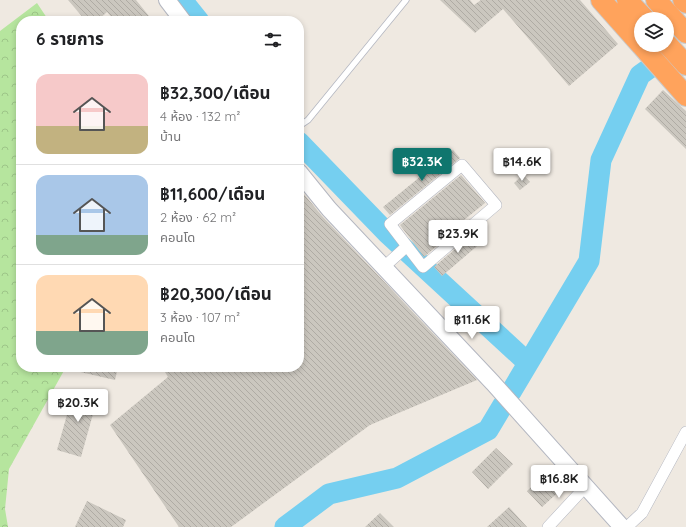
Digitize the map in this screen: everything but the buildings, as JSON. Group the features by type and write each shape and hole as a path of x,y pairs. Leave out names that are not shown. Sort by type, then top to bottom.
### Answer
{"highway":[{"path":"601,0 634,32"},
{"path":"609,0 634,32"},
{"path":"627,0 638,12"},
{"path":"656,0 686,33"},
{"path":"667,0 686,20"},
{"path":"683,0 686,3"},
{"path":"647,52 686,96"},
{"path":"656,52 686,84"},
{"path":"674,52 686,65"}],"street":[{"path":"167,0 179,16"},
{"path":"462,165 496,205 423,267 407,246 390,224 462,165"},
{"path":"304,178 329,209 493,383 622,527"},
{"path":"384,267 407,246"},
{"path":"627,527 642,513 686,432"},
{"path":"548,527 586,486"}],"lane":[{"path":"304,123 308,120 406,0"}],"green space":[{"path":"37,3 46,16 20,16"},
{"path":"16,19 16,372 63,372 9,469 5,509 8,527 0,527 0,31"}],"waterway":[{"path":"182,0 195,16"},
{"path":"511,392 589,261 601,160 640,75 668,55"},
{"path":"304,147 387,233 528,363"},
{"path":"285,527 329,494 397,478 488,430 503,405"}]}
